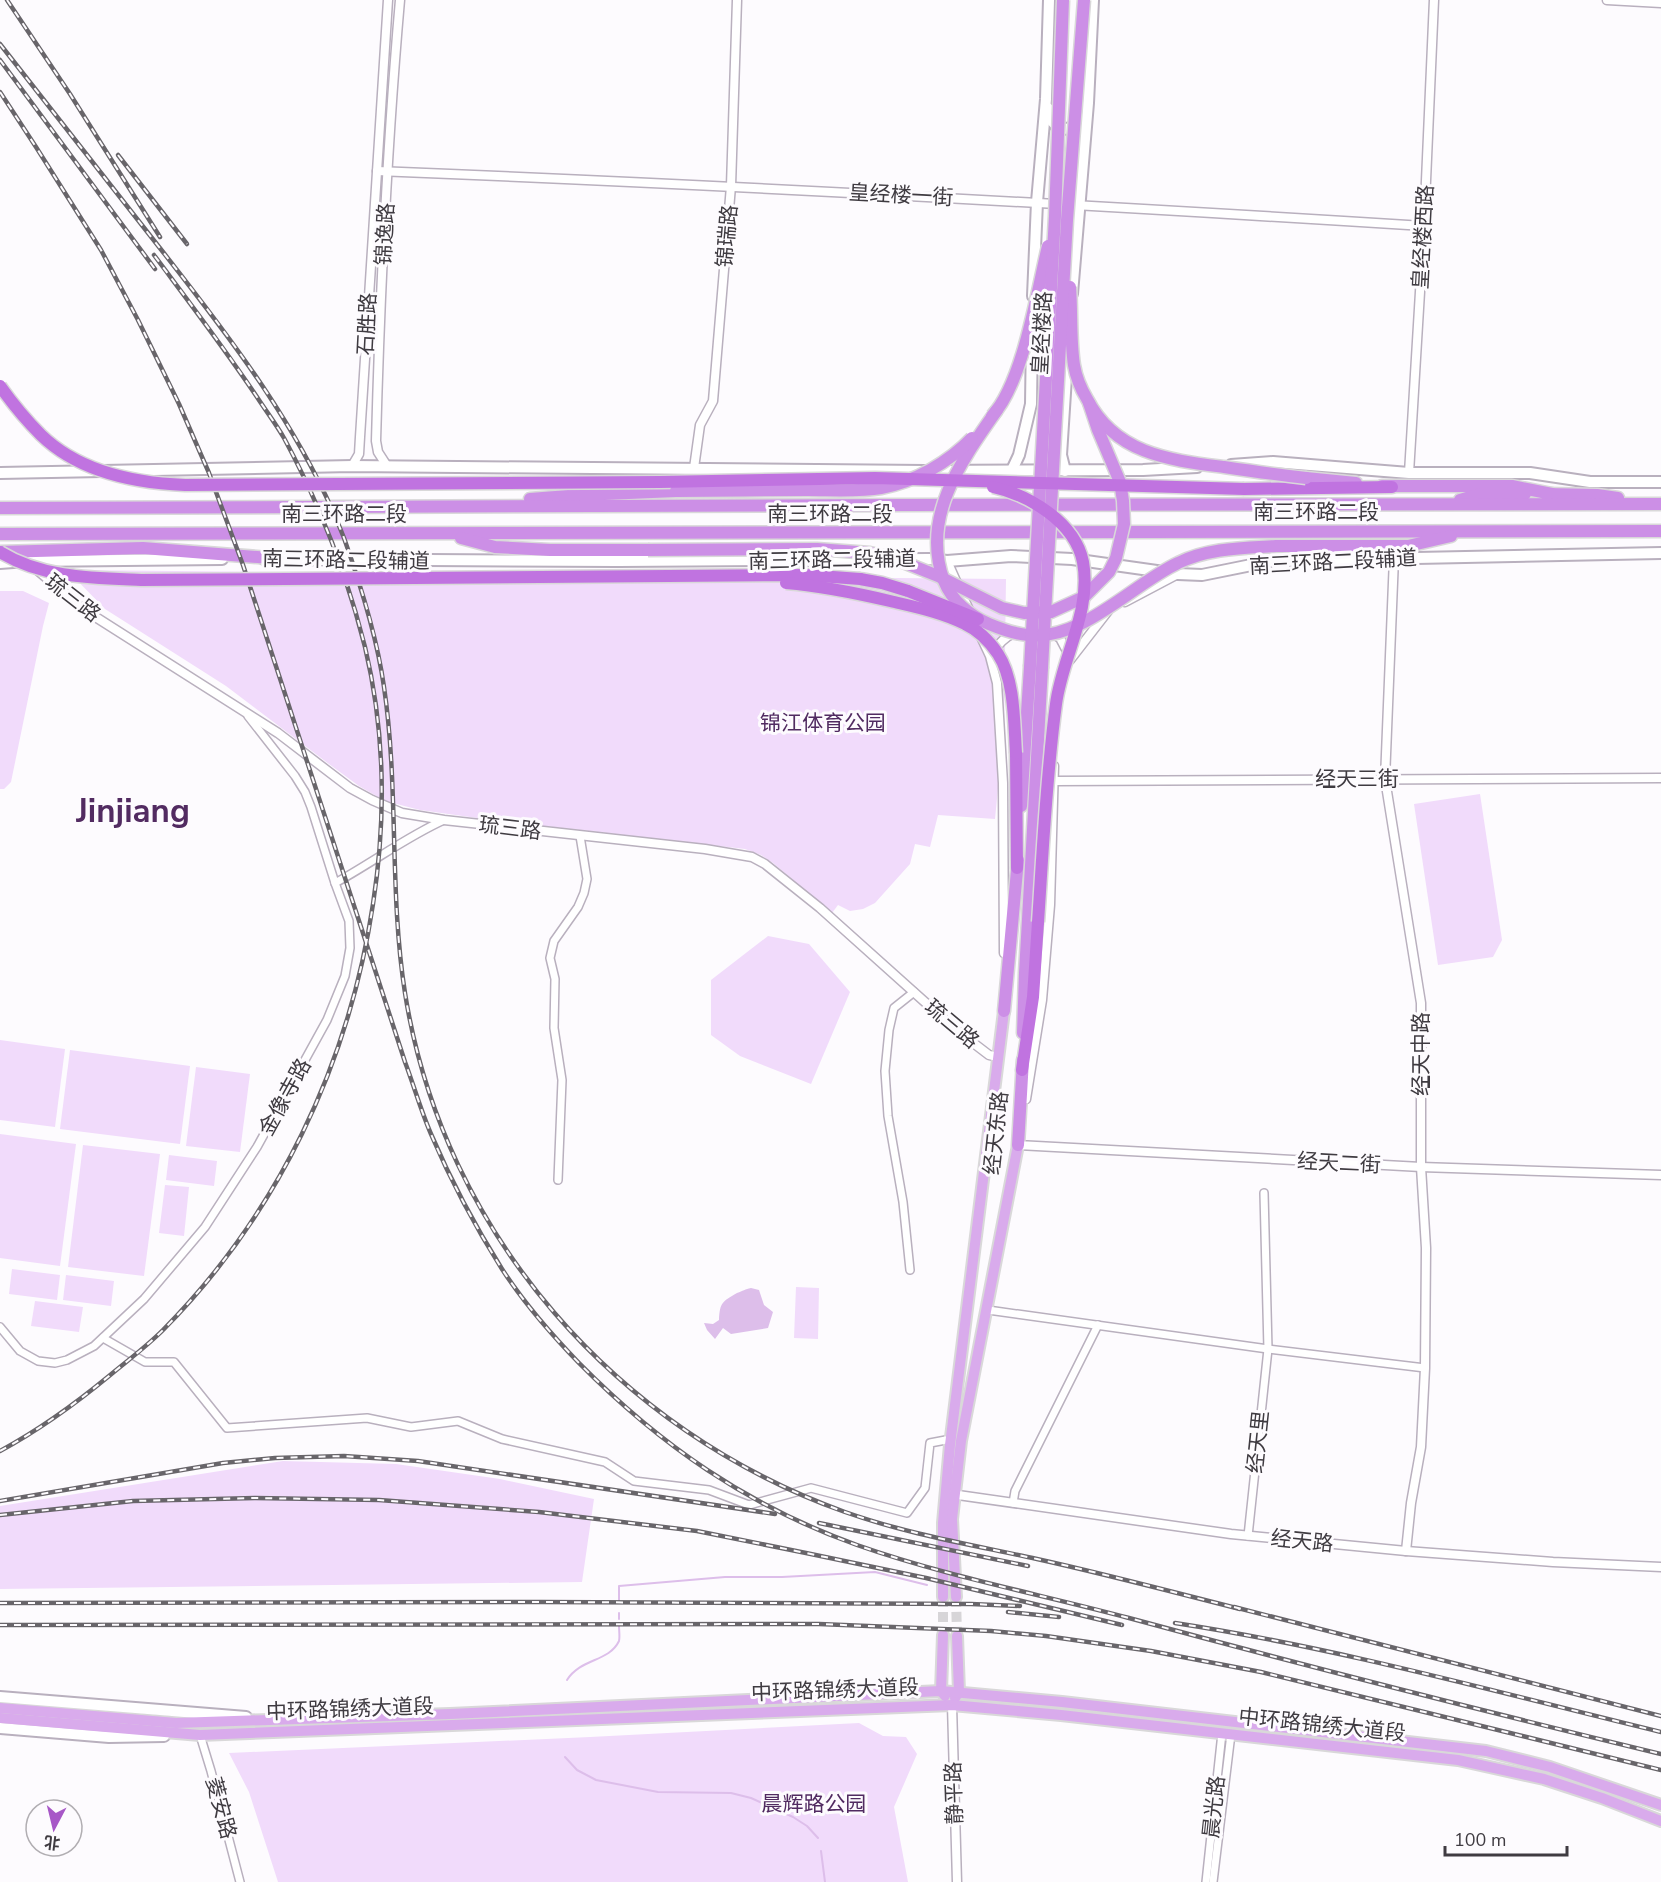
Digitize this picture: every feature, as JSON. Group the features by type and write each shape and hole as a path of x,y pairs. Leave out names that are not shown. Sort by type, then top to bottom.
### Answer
{"highway":[{"name":"皇经楼路","path":"1036,668 1061,218 1063,0"},
{"name":"皇经楼路","path":"1061,218 1084,0"},
{"path":"442,534 495,547 550,550 817,549 870,553 893,558 938,576 1002,608 1024,613 1051,612 1084,597 1109,572 1116,558 1124,525 1124,501 1120,482 1074,366 1061,218"},
{"path":"978,619 961,606 948,590 938,566 939,520 946,494 966,455 1009,391 1061,218"},
{"path":"0,386 42,436 59,449 98,469 129,480 153,484 649,482 875,478 1299,489 1512,486 1552,494"},
{"path":"1089,403 1104,424 1116,435 1142,451 1160,457 1181,462 1392,487"},
{"path":"442,507 582,495 881,488 911,478 940,464 963,447 997,411"},
{"path":"966,481 1002,489 1024,497 1055,518 1077,546 1084,576 1083,597 1056,702 1048,780 1033,997 1022,1070"},
{"path":"1444,504 1480,494 1552,494 1597,495 1661,504"},
{"name":"南三环路二段","path":"0,508 1661,504"},
{"path":"0,552 50,573 88,578 141,580 806,575 860,579 908,591 999,628 1029,636 1053,634 1086,622 1177,563 1199,554 1238,548 1276,546 1408,546 1473,531"},
{"name":"南三环路二段","path":"0,534 1661,531"},
{"path":"0,552 143,548 270,558"},
{"path":"719,576 831,588 920,608 966,624 982,636 999,655 1006,671 1013,704 1016,753 1017,868"},
{"name":"经天东路","path":"1004,1011 1036,668"},
{"name":"经天东路","path":"1018,1145 1036,668"}],"main road":[{"path":"1012,470 1019,455 1031,404 1030,358 1037,202 1046,99 1049,0"},
{"path":"1065,471 1061,455 1078,204 1088,103 1093,0"},
{"path":"1046,99 1050,119 1058,128 1070,129 1080,119 1088,103"},
{"path":"0,473 352,466 1065,471 1143,470 1273,462 1409,473 1530,473 1590,482 1661,482"},
{"name":"南三环路二段辅道","path":"0,563 270,558 595,561 930,559 947,561 1011,556 1082,560 1178,574 1202,575 1271,561 1661,553"},
{"name":"经天东路","path":"943,1597 951,1439 1004,1011"},
{"name":"经天东路","path":"956,1597 950,1493 988,1310 1018,1145"},
{"path":"944,1635 941,1691 952,1705 959,1692 957,1636"},
{"name":"中环路锦绣大道段","path":"0,1708 176,1723 450,1714 694,1701 959,1692 1486,1751 1550,1767 1661,1805"},
{"path":"0,1697 285,1720"},
{"name":"中环路锦绣大道段","path":"0,1718 200,1735 952,1705 1061,1715 1458,1760 1544,1779 1661,1821"},
{"path":"0,1728 110,1737 200,1735"}],"street":[{"name":"石胜路","path":"352,466 359,454 360,445 388,0"},
{"name":"锦逸路","path":"387,466 378,452 376,441 388,171 400,0"},
{"name":"锦瑞路","path":"694,468 700,425 713,401 731,186 737,0"},
{"name":"皇经楼西路","path":"1409,473 1424,226 1434,0"},
{"path":"1607,0 1661,3"},
{"name":"皇经楼一街","path":"376,171 1078,204 1424,226"},
{"name":"经天中路","path":"1394,558 1385,779 1421,1003 1421,1167 1426,1248 1425,1368 1421,1447 1411,1503 1406,1551"},
{"name":"琉三路","path":"27,561 83,609 278,733 350,788 402,813 444,820 714,850 752,857 765,864 820,909 955,1029 989,1055 998,1057"},
{"path":"947,561 990,656 997,683 1003,783 1004,1011"},
{"path":"1018,1145 1042,1000 1050,905 1057,683 1070,658 1108,611 1178,574"},
{"path":"990,656 1008,636 1024,629 1047,629 1060,638 1070,658"},
{"name":"金像寺路","path":"0,1327 20,1351 38,1361 55,1364 94,1346 144,1299 205,1227 257,1147 327,1020 345,976 350,948 349,921 305,792 244,711"},
{"name":"经天三街","path":"1054,781 1661,778"},
{"path":"335,883 365,867 424,829 444,820"},
{"path":"558,1180 562,1080 554,1028 555,979 550,958 554,941 578,907 584,893 587,879 580,836"},
{"path":"910,1270 903,1202 888,1116 885,1071 889,1030 894,1008 914,992"},
{"name":"经天二街","path":"1018,1145 1421,1167 1661,1175"},
{"name":"经天里","path":"1248,1536 1268,1349 1264,1192"},
{"path":"988,1310 1268,1349 1425,1368"},
{"path":"1013,1503 1015,1491 1098,1325"},
{"path":"103,1338 145,1362 174,1362 227,1428 367,1418 411,1427 458,1421 502,1439 604,1462 634,1481 709,1490 749,1505 811,1488 907,1513 925,1488 930,1443 951,1439"},
{"name":"经天路","path":"950,1493 1248,1536 1552,1562 1661,1567"},
{"name":"静平路","path":"952,1705 957,1882"},
{"name":"晨光路","path":"1206,1882 1226,1733"},
{"name":"晨光路","path":"1213,1882 1226,1733"},
{"name":"菱安路","path":"200,1735 240,1882"}],"green space":[{"name":"锦江体育公园","path":"67,570 1006,579 1004,727 995,819 938,815 930,847 915,844 910,864 875,903 863,909 850,911 838,905 832,913 773,863 745,849 484,819 420,810 385,801 359,786 226,686 105,609"},
{"path":"0,591 23,591 49,603 11,782 4,789 0,789"},
{"path":"1480,794 1502,940 1493,957 1438,965 1414,804"},
{"path":"768,936 809,944 850,992 811,1084 740,1056 711,1035 711,980"},
{"path":"0,1040 65,1049 55,1127 0,1120"},
{"path":"70,1050 190,1066 180,1144 60,1129"},
{"path":"196,1067 250,1074 240,1152 186,1146"},
{"path":"0,1134 76,1144 60,1266 0,1258"},
{"path":"83,1145 160,1154 144,1276 68,1267"},
{"path":"169,1155 217,1161 214,1186 166,1180"},
{"path":"165,1185 189,1187 184,1236 159,1233"},
{"path":"12,1269 60,1275 57,1300 9,1294"},
{"path":"66,1275 114,1281 111,1306 63,1300"},
{"path":"796,1287 819,1288 818,1339 794,1338"},
{"path":"35,1301 83,1307 79,1332 31,1326"},
{"path":"283,1461 396,1464 500,1479 594,1499 582,1582 0,1589 0,1506"},
{"name":"晨辉路公园","path":"859,1723 883,1736 906,1737 917,1754 894,1807 908,1882 278,1882 249,1792 229,1753 590,1737"}],"shaded area":[{"path":"751,1288 759,1290 764,1305 773,1312 768,1328 731,1334 723,1328 715,1339 704,1323 713,1324 719,1320 720,1309 725,1301"}],"waterway":[{"path":"619,1602 619,1586 725,1577 782,1577 875,1572 927,1585"},
{"path":"619,1613 619,1619"},
{"path":"567,1680 580,1668 614,1648 619,1641 619,1626"},
{"path":"565,1757 577,1770 596,1780 658,1792 731,1793 751,1798 793,1817 807,1826 818,1838"},
{"path":"821,1851 825,1882"}],"tunnel":[{"path":"943,1597 943,1635"},
{"path":"956,1597 957,1636"}],"railway":[{"path":"7,0 70,94 160,237"},
{"path":"0,44 240,353 287,424 327,499 356,574 368,612 381,668 389,725 400,955 405,993 426,1081 458,1164 501,1242 554,1312 616,1376 686,1431 762,1476 845,1512 892,1527 1088,1571 1240,1609"},
{"path":"0,60 155,269"},
{"path":"0,92 101,250 179,404 209,473 243,565 405,1062 439,1152 464,1203 502,1269 538,1318 579,1363 641,1421 708,1470 779,1512 857,1545 958,1575 1661,1754"},
{"path":"118,155 187,244"},
{"path":"0,1451 70,1406 150,1342 204,1285 241,1238 302,1134 326,1079 346,1022 362,964 373,904 381,808 377,711 365,647 341,566 309,488 281,433 232,361 154,255"},
{"path":"0,1501 223,1463 275,1458 344,1456 418,1461 775,1514"},
{"path":"0,1515 133,1501 255,1498 379,1500 539,1512 697,1531 926,1578 1122,1625"},
{"path":"819,1523 1028,1566"},
{"path":"0,1603 542,1602 1020,1606"},
{"path":"1234,1607 1661,1716"},
{"path":"1008,1612 1059,1617"},
{"path":"1175,1623 1358,1658 1661,1732"},
{"path":"0,1625 819,1624 991,1631 1046,1636 1151,1651 1261,1672 1661,1770"}],"district":[{"name":"Jinjiang","path":"133,810"}]}
